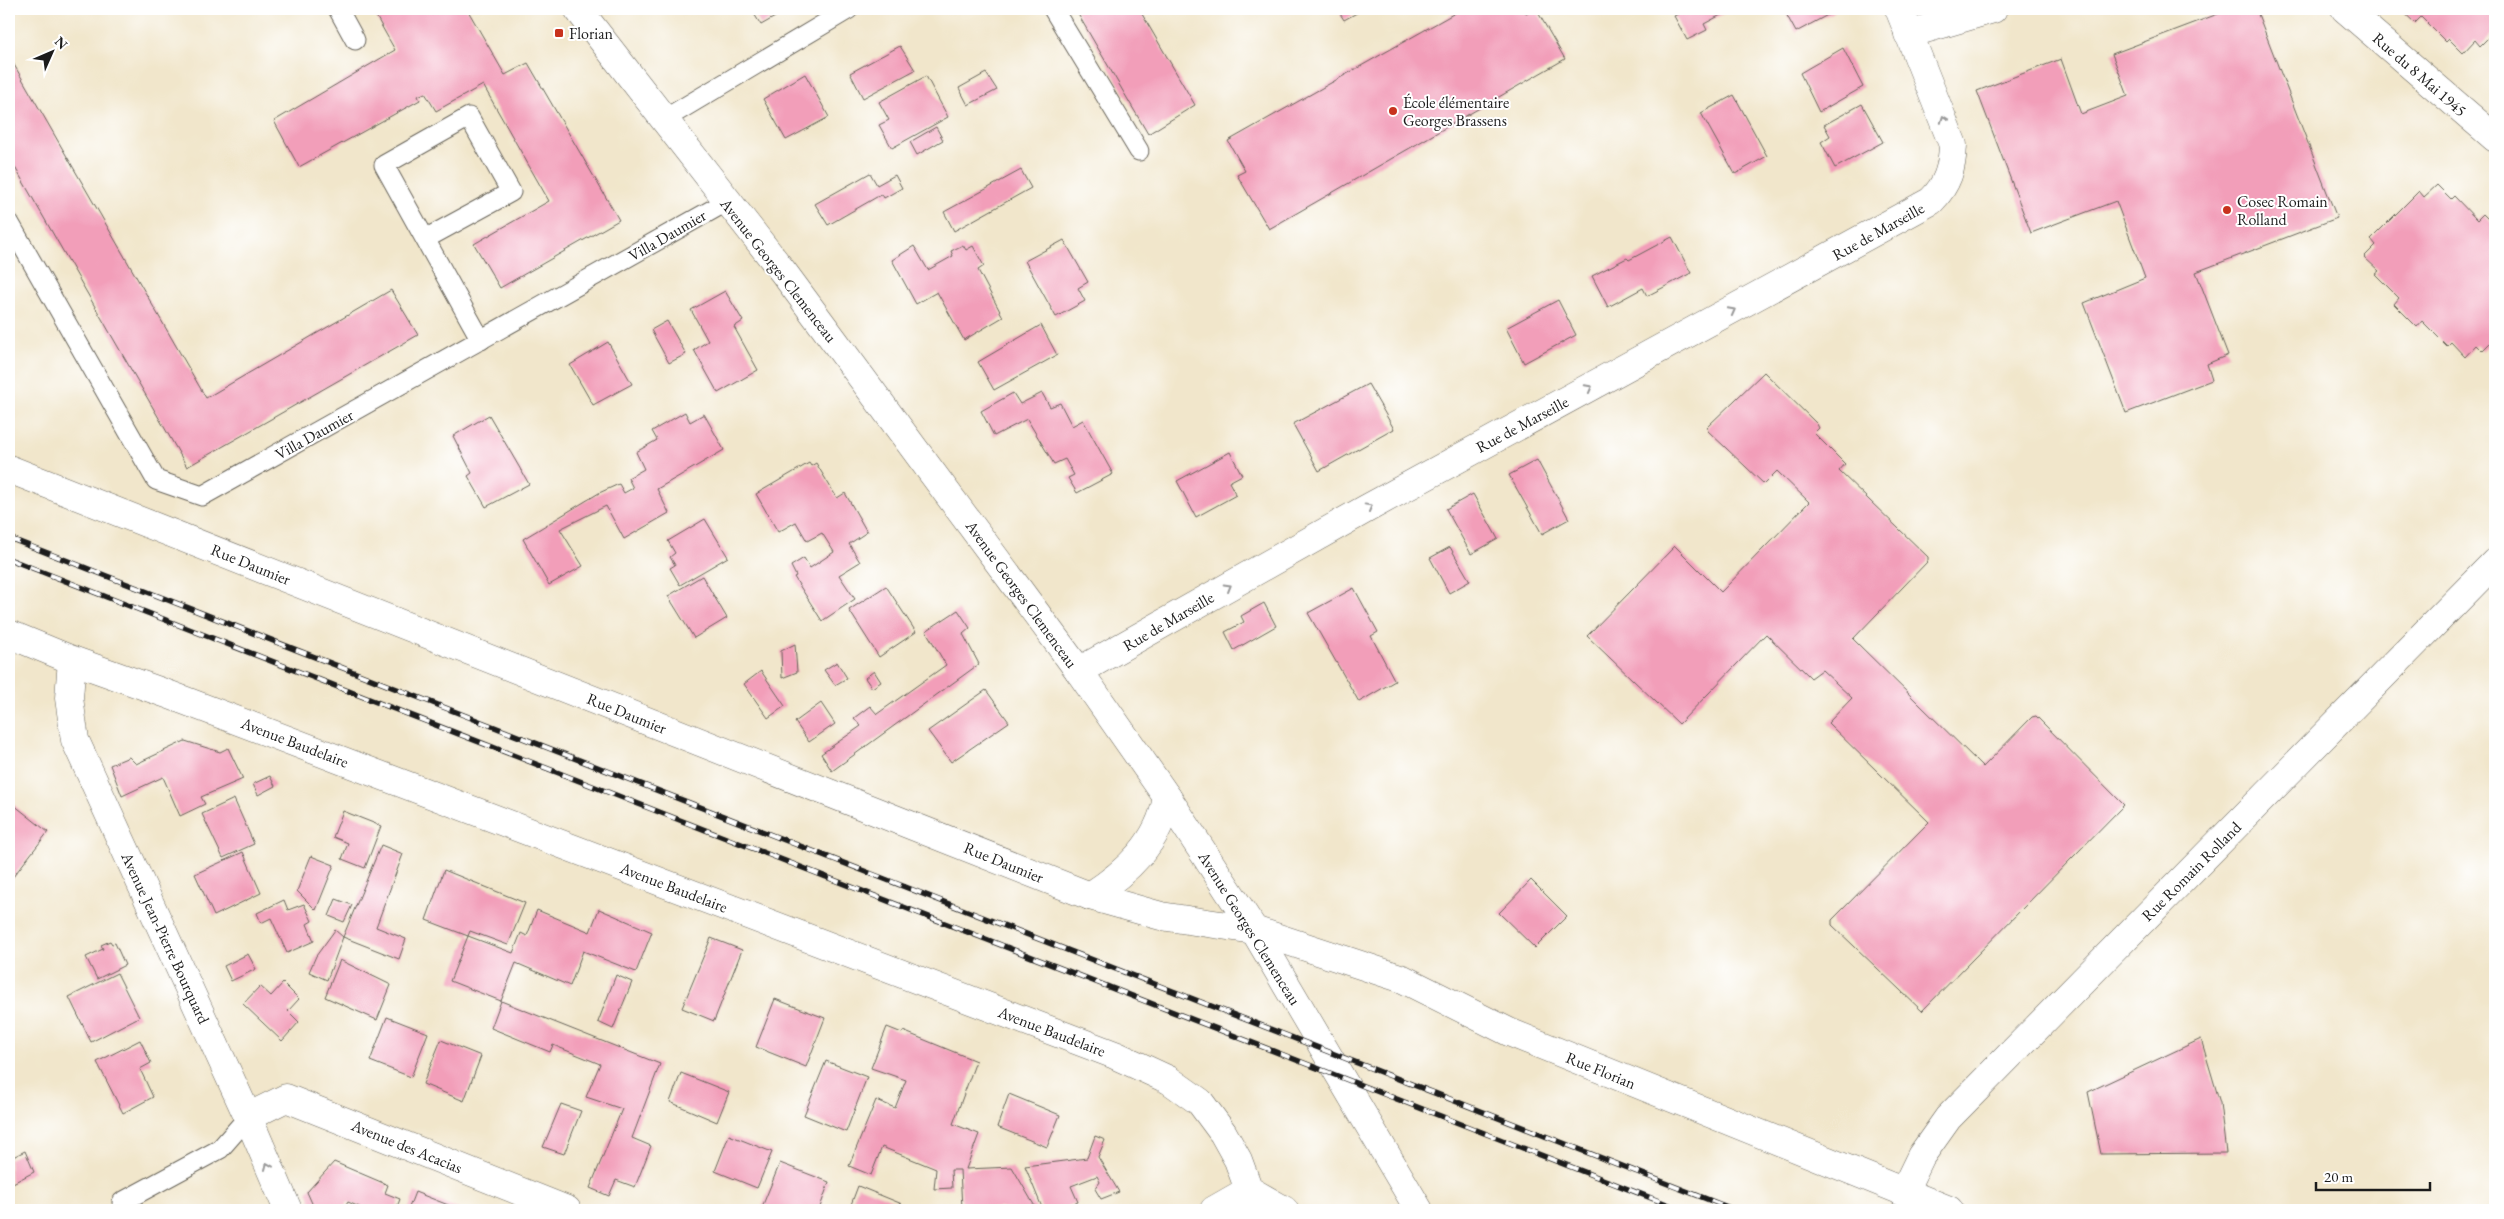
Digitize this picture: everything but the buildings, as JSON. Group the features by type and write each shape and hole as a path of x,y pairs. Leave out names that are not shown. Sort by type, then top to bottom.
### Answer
{"street":[{"name":"Avenue Georges Clemenceau","path":"578,9 726,202 784,272 1079,671 1167,797 1254,930 1419,1210"},
{"path":"1899,9 1908,34 1993,9"},
{"name":"Rue du 8 Mai 1945","path":"2345,9 2495,138"},
{"name":"Rue de Marseille","path":"1079,671 1366,509 1931,201 1948,179 1952,166 1953,145 1908,34"},
{"name":"Rue Daumier","path":"9,469 1090,896 1161,916 1254,930"},
{"name":"Rue Romain Rolland","path":"1903,1193 1921,1156 1948,1118 2495,562"},
{"name":"Avenue Baudelaire","path":"9,634 72,660 189,702 1115,1055 1169,1080 1200,1102 1223,1133 1238,1160 1249,1190"},
{"name":"Avenue Jean-Pierre Bourquard","path":"72,660 69,698 75,740 248,1117 288,1210"},
{"path":"1090,896 1116,880 1150,842 1164,812 1167,797"},
{"name":"Rue Florian","path":"1254,930 1403,979 1509,1032 1949,1210"},
{"name":"Avenue des Acacias","path":"248,1117 286,1098 567,1210"},
{"path":"1214,1210 1249,1190 1284,1210"}],"lane":[{"path":"338,9 355,40"},
{"path":"663,120 850,9"},
{"path":"1053,9 1139,151"},
{"path":"425,239 511,192 469,117 384,165 425,239 482,340"},
{"name":"Villa Daumier","path":"9,222 156,480 202,496 726,202"},
{"path":"122,1202 220,1149 248,1117"}],"railway":[{"path":"9,538 1735,1210"},
{"path":"9,559 1682,1210"}],"place":[{"name":"Florian","path":"559,33"},
{"name":"École élémentaire Georges Brassens","path":"1393,111"},
{"name":"Cosec Romain Rolland","path":"2227,210"}]}
